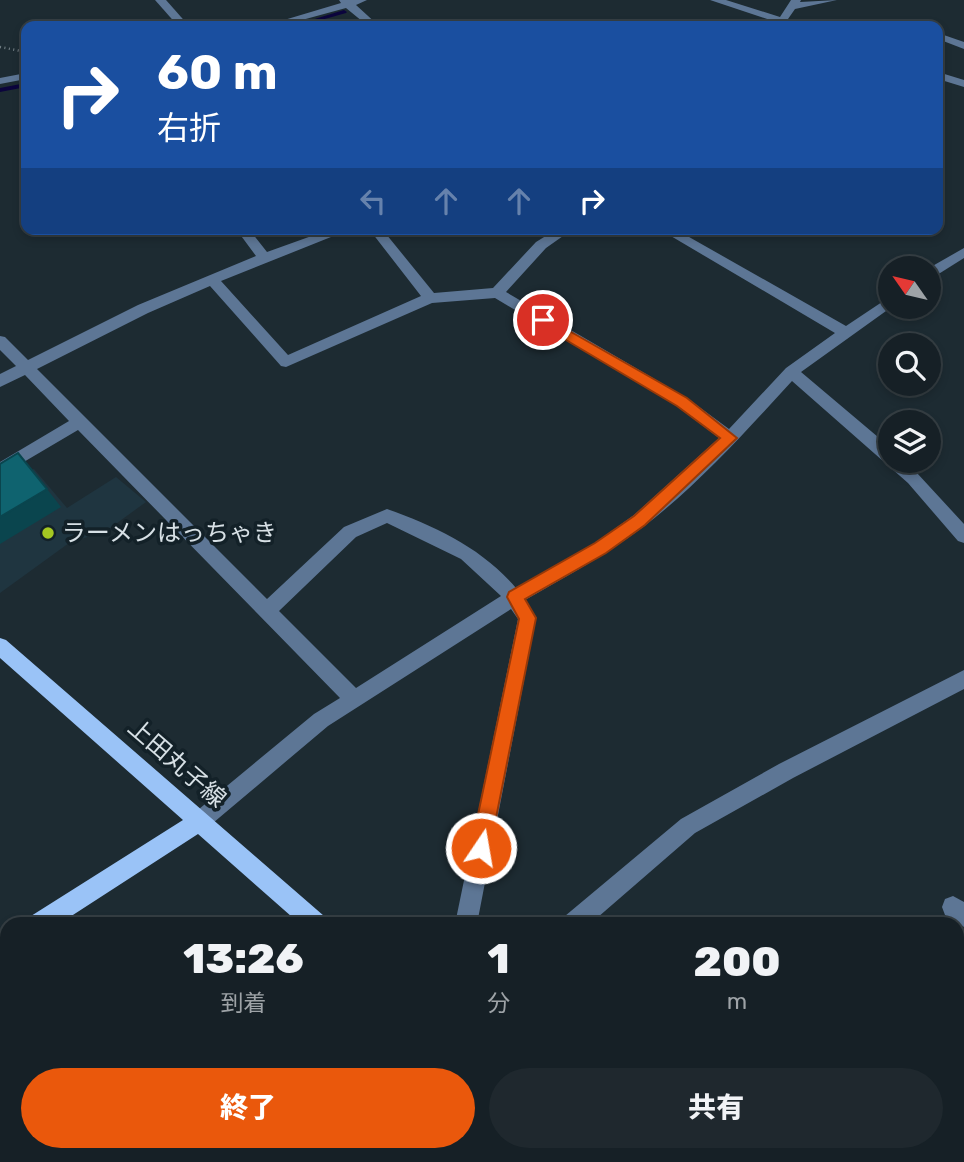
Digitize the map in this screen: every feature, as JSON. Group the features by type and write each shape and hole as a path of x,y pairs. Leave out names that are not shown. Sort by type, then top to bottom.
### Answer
{"main road":[{"name":"上田丸子線","path":"0,646 308,917"},
{"path":"50,917 200,821"}],"street":[{"path":"160,0 179,21"},
{"path":"285,21 345,2 362,0"},
{"path":"715,0 782,21 794,4 832,0"},
{"path":"345,2 368,21"},
{"path":"943,37 964,46"},
{"path":"0,81 21,77"},
{"path":"943,77 964,84"},
{"path":"247,235 264,258"},
{"path":"0,380 143,309 264,258 328,235"},
{"path":"380,235 430,298"},
{"path":"497,293 541,245 557,235"},
{"path":"675,235 845,332"},
{"path":"942,267 963,255"},
{"path":"213,281 286,362 430,298 497,293 682,402 730,438"},
{"path":"200,821 321,720 515,597 601,548 640,520 730,438 791,372 878,310"},
{"path":"0,341 354,699"},
{"path":"791,372 878,447"},
{"path":"0,470 79,422"},
{"path":"908,473 964,536"},
{"path":"267,611 350,532 387,516 422,529 478,559 515,597 527,618 467,917"},
{"path":"581,917 688,826 786,771 964,679"}],"path":[{"path":"0,47 21,51"}],"shaded area":[{"name":"ラーメンはっちゃき","path":"34,469 67,508 116,477 146,502 106,531 69,543 0,593 0,489"}],"building":[{"path":"18,453 47,489 0,517 0,464"}],"waterway":[{"path":"312,21 344,12"},
{"path":"0,90 21,86"}],"place":[{"name":"ラーメンはっちゃき","path":"48,533"}],"route":[{"path":"481,848 527,618 515,597 601,548 640,520 672,494 730,438 682,402 543,320"}]}
